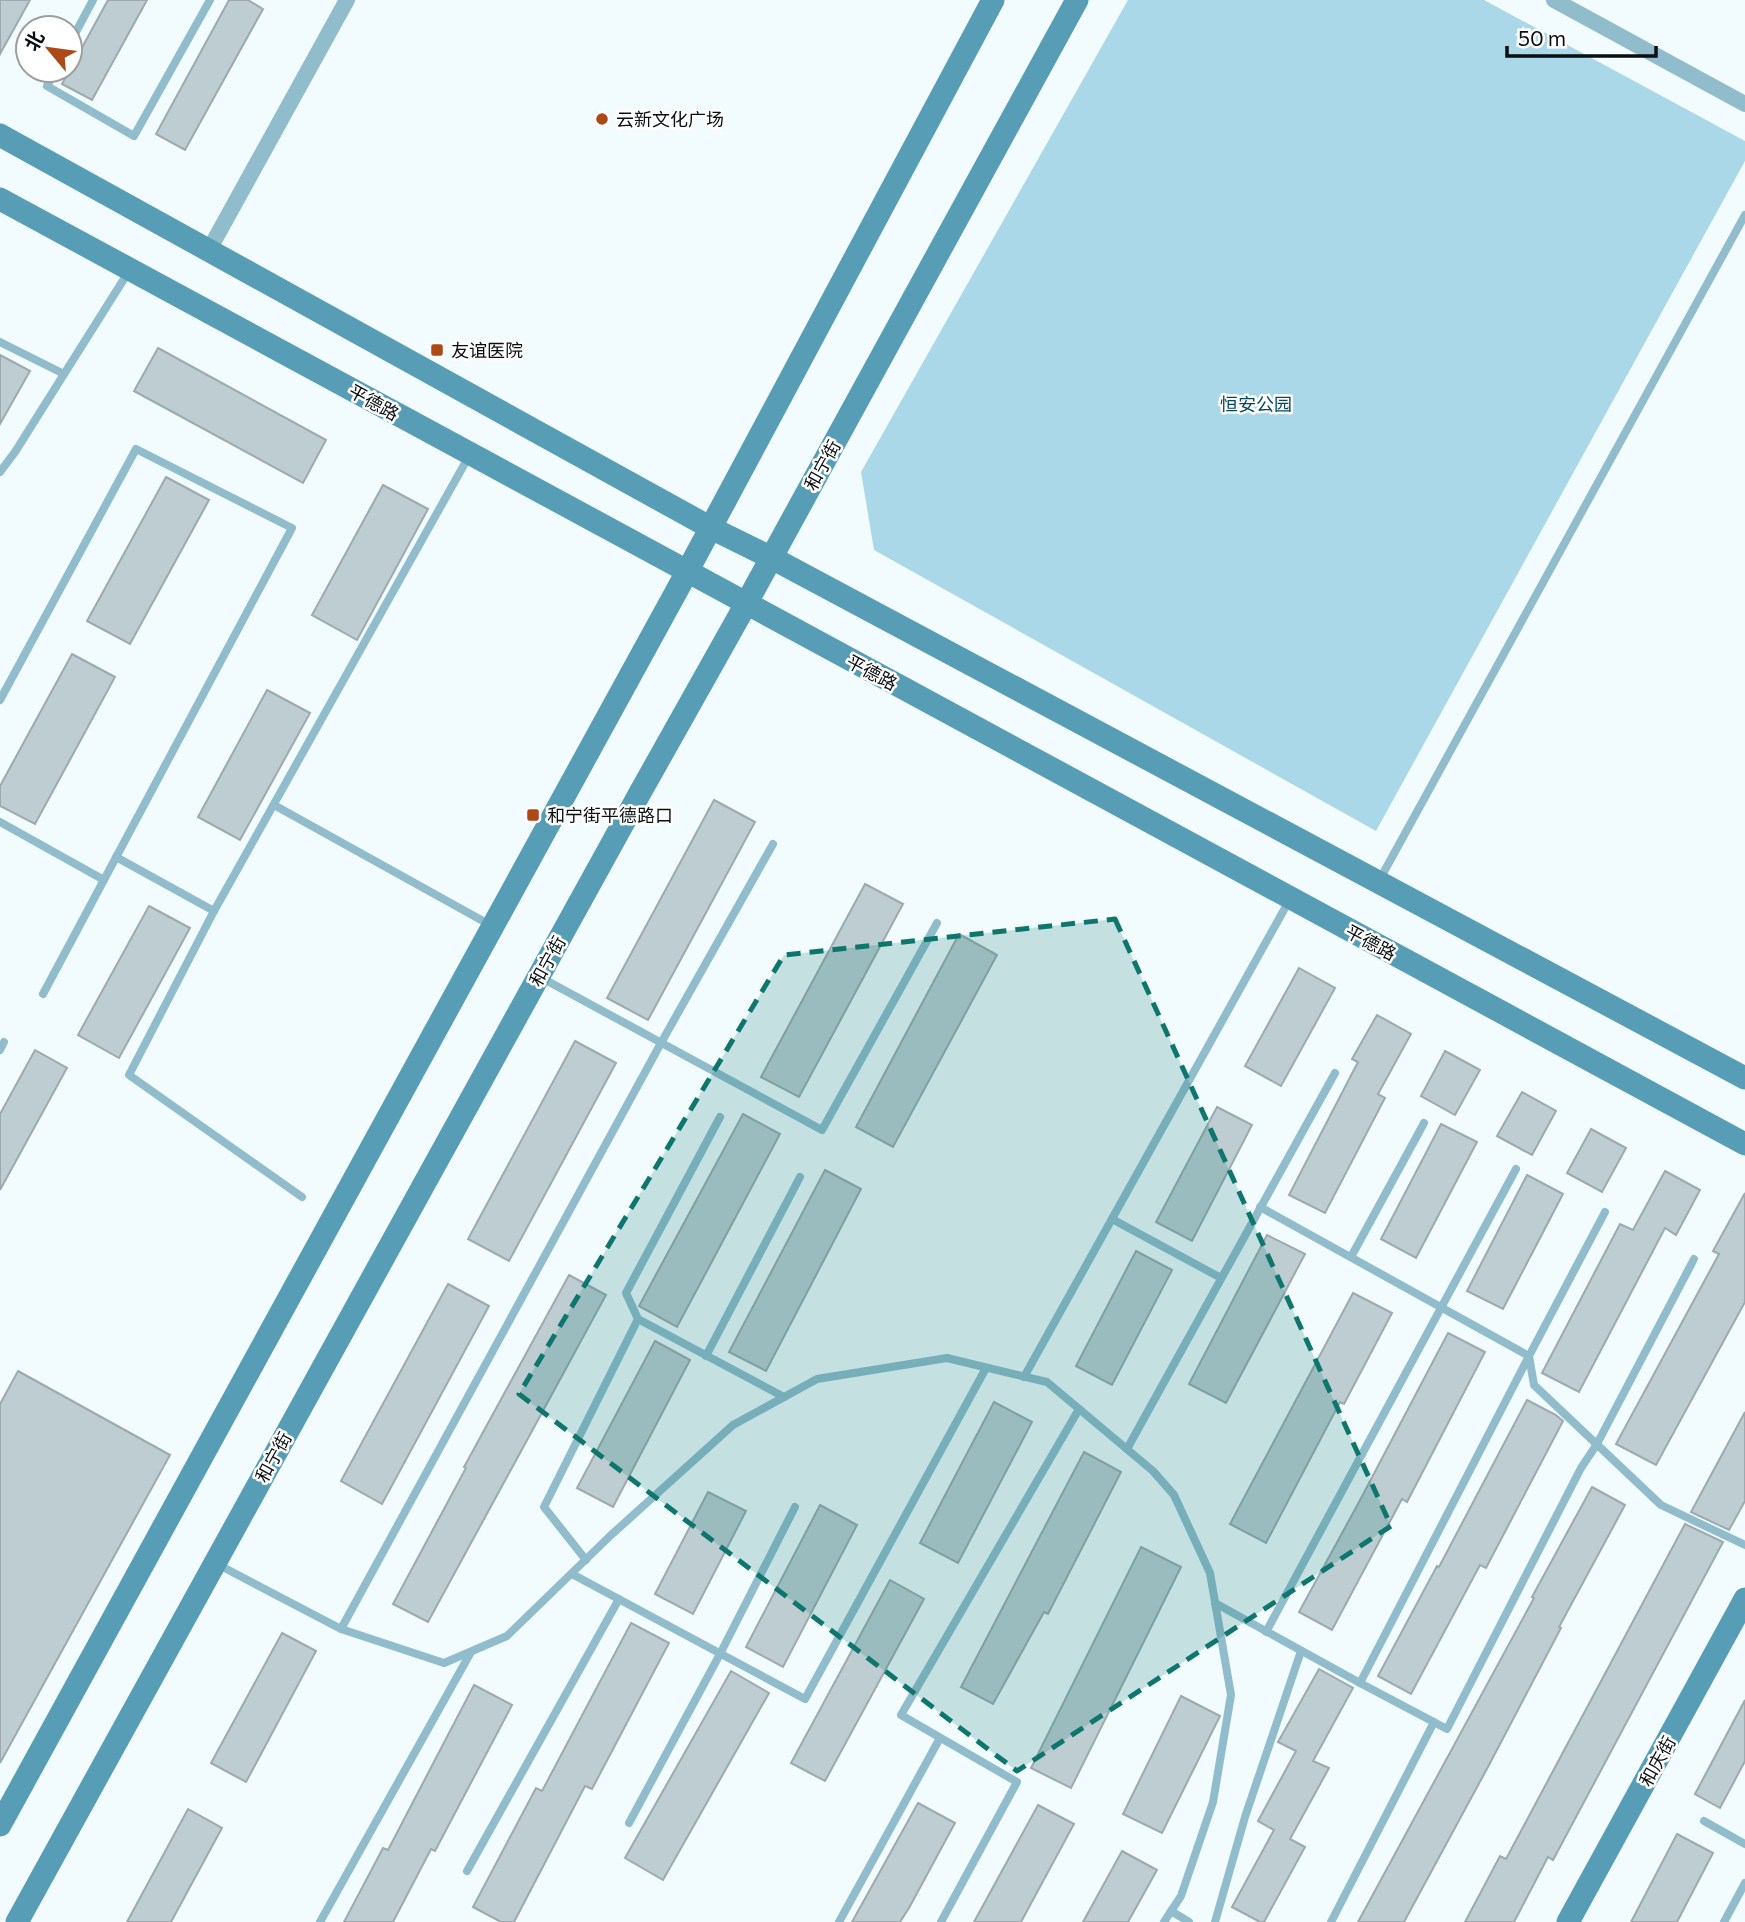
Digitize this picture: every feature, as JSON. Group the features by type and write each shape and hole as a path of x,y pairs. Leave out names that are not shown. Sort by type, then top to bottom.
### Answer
{"main road":[{"path":"0,1825 711,528 993,0"},
{"name":"和宁街","path":"16,1922 772,558 1077,0"},
{"path":"0,135 711,528 772,558 1745,1078"},
{"name":"平德路","path":"0,199 1745,1144"},
{"name":"和庆街","path":"1568,1922 1745,1599"}],"street":[{"path":"209,250 347,0"},
{"path":"1553,0 1745,104"}],"lane":[{"path":"84,17 93,0"},
{"path":"48,84 47,86 134,136 210,0"},
{"path":"1378,882 1745,215"},
{"path":"0,472 130,270"},
{"path":"0,342 64,374"},
{"path":"0,700 136,449 292,527 43,994"},
{"path":"302,1197 129,1074 214,911 470,454"},
{"path":"274,806 493,926"},
{"path":"0,822 104,880"},
{"path":"341,1629 661,1042 773,844"},
{"path":"116,857 214,911"},
{"path":"1024,1377 1290,898"},
{"path":"538,976 822,1130 937,923"},
{"path":"1127,1449 1335,1073"},
{"path":"720,1117 626,1293 638,1319 784,1397"},
{"path":"1350,1257 1424,1123"},
{"path":"1266,1632 1443,1309 1516,1169"},
{"path":"706,1356 800,1177"},
{"path":"1260,1207 1528,1356 1534,1385 1661,1505 1745,1545"},
{"path":"1360,1684 1605,1212"},
{"path":"1112,1219 1221,1278"},
{"path":"1215,1603 1447,1729 1581,1468 1597,1444 1694,1259"},
{"path":"586,1560 544,1507 638,1319"},
{"path":"214,1563 341,1629 444,1663 507,1636 733,1425 817,1379 947,1358 1047,1382 1153,1471 1174,1495 1210,1573 1231,1696 1213,1802 1181,1896 1164,1922"},
{"path":"572,1574 805,1699 986,1368"},
{"path":"941,1922 1017,1782 901,1715 1079,1409"},
{"path":"629,1823 795,1507"},
{"path":"467,1871 619,1599"},
{"path":"1215,1922 1245,1817 1301,1651"},
{"path":"320,1922 471,1652"},
{"path":"1331,1922 1434,1722"},
{"path":"839,1922 940,1738"},
{"path":"1704,1822 1745,1844"},
{"path":"1724,1922 1745,1883"},
{"path":"1171,1911 1189,1922"}],"highlighted area":[{"path":"1115,919 1391,1526 1017,1771 519,1394 784,955"}],"green space":[{"name":"恒安公园","path":"1128,0 1484,0 1745,141 1745,161 1376,831 874,550 861,472"}],"building":[{"path":"0,0 30,0 22,14 14,14 14,29 0,54"},
{"path":"108,0 147,0 92,100 62,84 84,84 84,44"},
{"path":"229,0 248,0 263,9 185,150 156,134"},
{"path":"158,348 326,440 303,483 134,391"},
{"path":"0,355 30,371 0,424"},
{"path":"166,477 209,500 130,644 87,621"},
{"path":"383,485 428,509 357,640 312,615"},
{"path":"72,654 115,677 35,824 0,806 0,786"},
{"path":"267,690 310,713 240,840 198,817"},
{"path":"714,800 755,822 648,1020 607,998"},
{"path":"865,884 903,904 799,1097 761,1077"},
{"path":"149,906 190,928 119,1058 78,1035"},
{"path":"959,934 997,955 893,1147 856,1127"},
{"path":"1299,968 1335,988 1281,1086 1245,1066"},
{"path":"1377,1015 1411,1034 1378,1094 1385,1098 1325,1213 1289,1195 1358,1062 1352,1059"},
{"path":"575,1041 616,1063 509,1261 468,1239"},
{"path":"35,1050 67,1068 0,1190 0,1114"},
{"path":"1445,1051 1480,1070 1455,1115 1421,1096"},
{"path":"1522,1092 1556,1111 1532,1155 1497,1136"},
{"path":"1217,1107 1252,1125 1192,1241 1156,1222"},
{"path":"743,1114 780,1134 677,1327 639,1306"},
{"path":"1441,1124 1477,1142 1416,1258 1381,1239"},
{"path":"1591,1129 1626,1148 1602,1192 1567,1173"},
{"path":"825,1170 861,1189 766,1371 729,1352"},
{"path":"1665,1171 1700,1190 1676,1235 1665,1228 1579,1392 1542,1373 1620,1224 1633,1230"},
{"path":"1527,1175 1563,1194 1503,1309 1467,1291"},
{"path":"1745,1193 1745,1302 1656,1465 1616,1444 1719,1254 1713,1251"},
{"path":"1267,1235 1305,1254 1226,1403 1189,1384"},
{"path":"1136,1251 1172,1270 1112,1385 1076,1366"},
{"path":"569,1275 606,1295 428,1622 393,1604"},
{"path":"448,1284 489,1306 382,1504 341,1481"},
{"path":"1353,1293 1392,1313 1344,1404 1340,1402 1266,1543 1230,1524"},
{"path":"1448,1333 1485,1352 1407,1502 1402,1499 1332,1630 1299,1612"},
{"path":"655,1341 690,1360 613,1507 577,1488"},
{"path":"18,1371 170,1455 0,1763 0,1404"},
{"path":"1527,1400 1563,1421 1486,1568 1480,1565 1411,1694 1378,1676"},
{"path":"994,1402 1032,1422 958,1563 920,1543"},
{"path":"1745,1412 1745,1501 1729,1530 1691,1512"},
{"path":"1084,1452 1121,1472 1048,1614 1044,1612 993,1704 961,1687"},
{"path":"1592,1487 1625,1505 1489,1765 1404,1922 1358,1922 1534,1598 1532,1597"},
{"path":"708,1492 746,1511 693,1614 655,1594"},
{"path":"820,1505 857,1525 783,1667 746,1647"},
{"path":"1685,1524 1723,1542 1553,1860 1548,1857 1514,1922 1465,1922 1500,1856 1506,1859"},
{"path":"1141,1547 1181,1567 1071,1788 1031,1768"},
{"path":"890,1580 924,1599 825,1781 791,1763"},
{"path":"631,1623 669,1643 592,1789 585,1786 514,1922 501,1922 473,1907 536,1788 542,1791"},
{"path":"282,1633 316,1651 246,1782 211,1763"},
{"path":"1319,1669 1353,1688 1313,1761 1329,1768 1290,1839 1305,1847 1264,1922 1260,1922 1232,1907 1274,1830 1258,1821 1296,1751 1278,1742"},
{"path":"731,1671 769,1693 663,1880 625,1858"},
{"path":"474,1685 512,1705 435,1851 431,1849 393,1922 344,1922 383,1848 388,1850"},
{"path":"1181,1696 1220,1716 1162,1833 1123,1814"},
{"path":"1745,1700 1745,1761 1720,1808 1695,1794"},
{"path":"918,1803 955,1823 909,1908 900,1922 852,1922"},
{"path":"1038,1805 1074,1824 1021,1922 974,1922"},
{"path":"188,1809 222,1828 171,1922 127,1922"},
{"path":"1677,1834 1713,1853 1677,1922 1631,1922"},
{"path":"1122,1851 1157,1870 1128,1922 1083,1922"}],"place":[{"name":"云新文化广场","path":"602,119"},
{"name":"友谊医院","path":"437,350"},
{"name":"和宁街平德路口","path":"533,815"}]}
